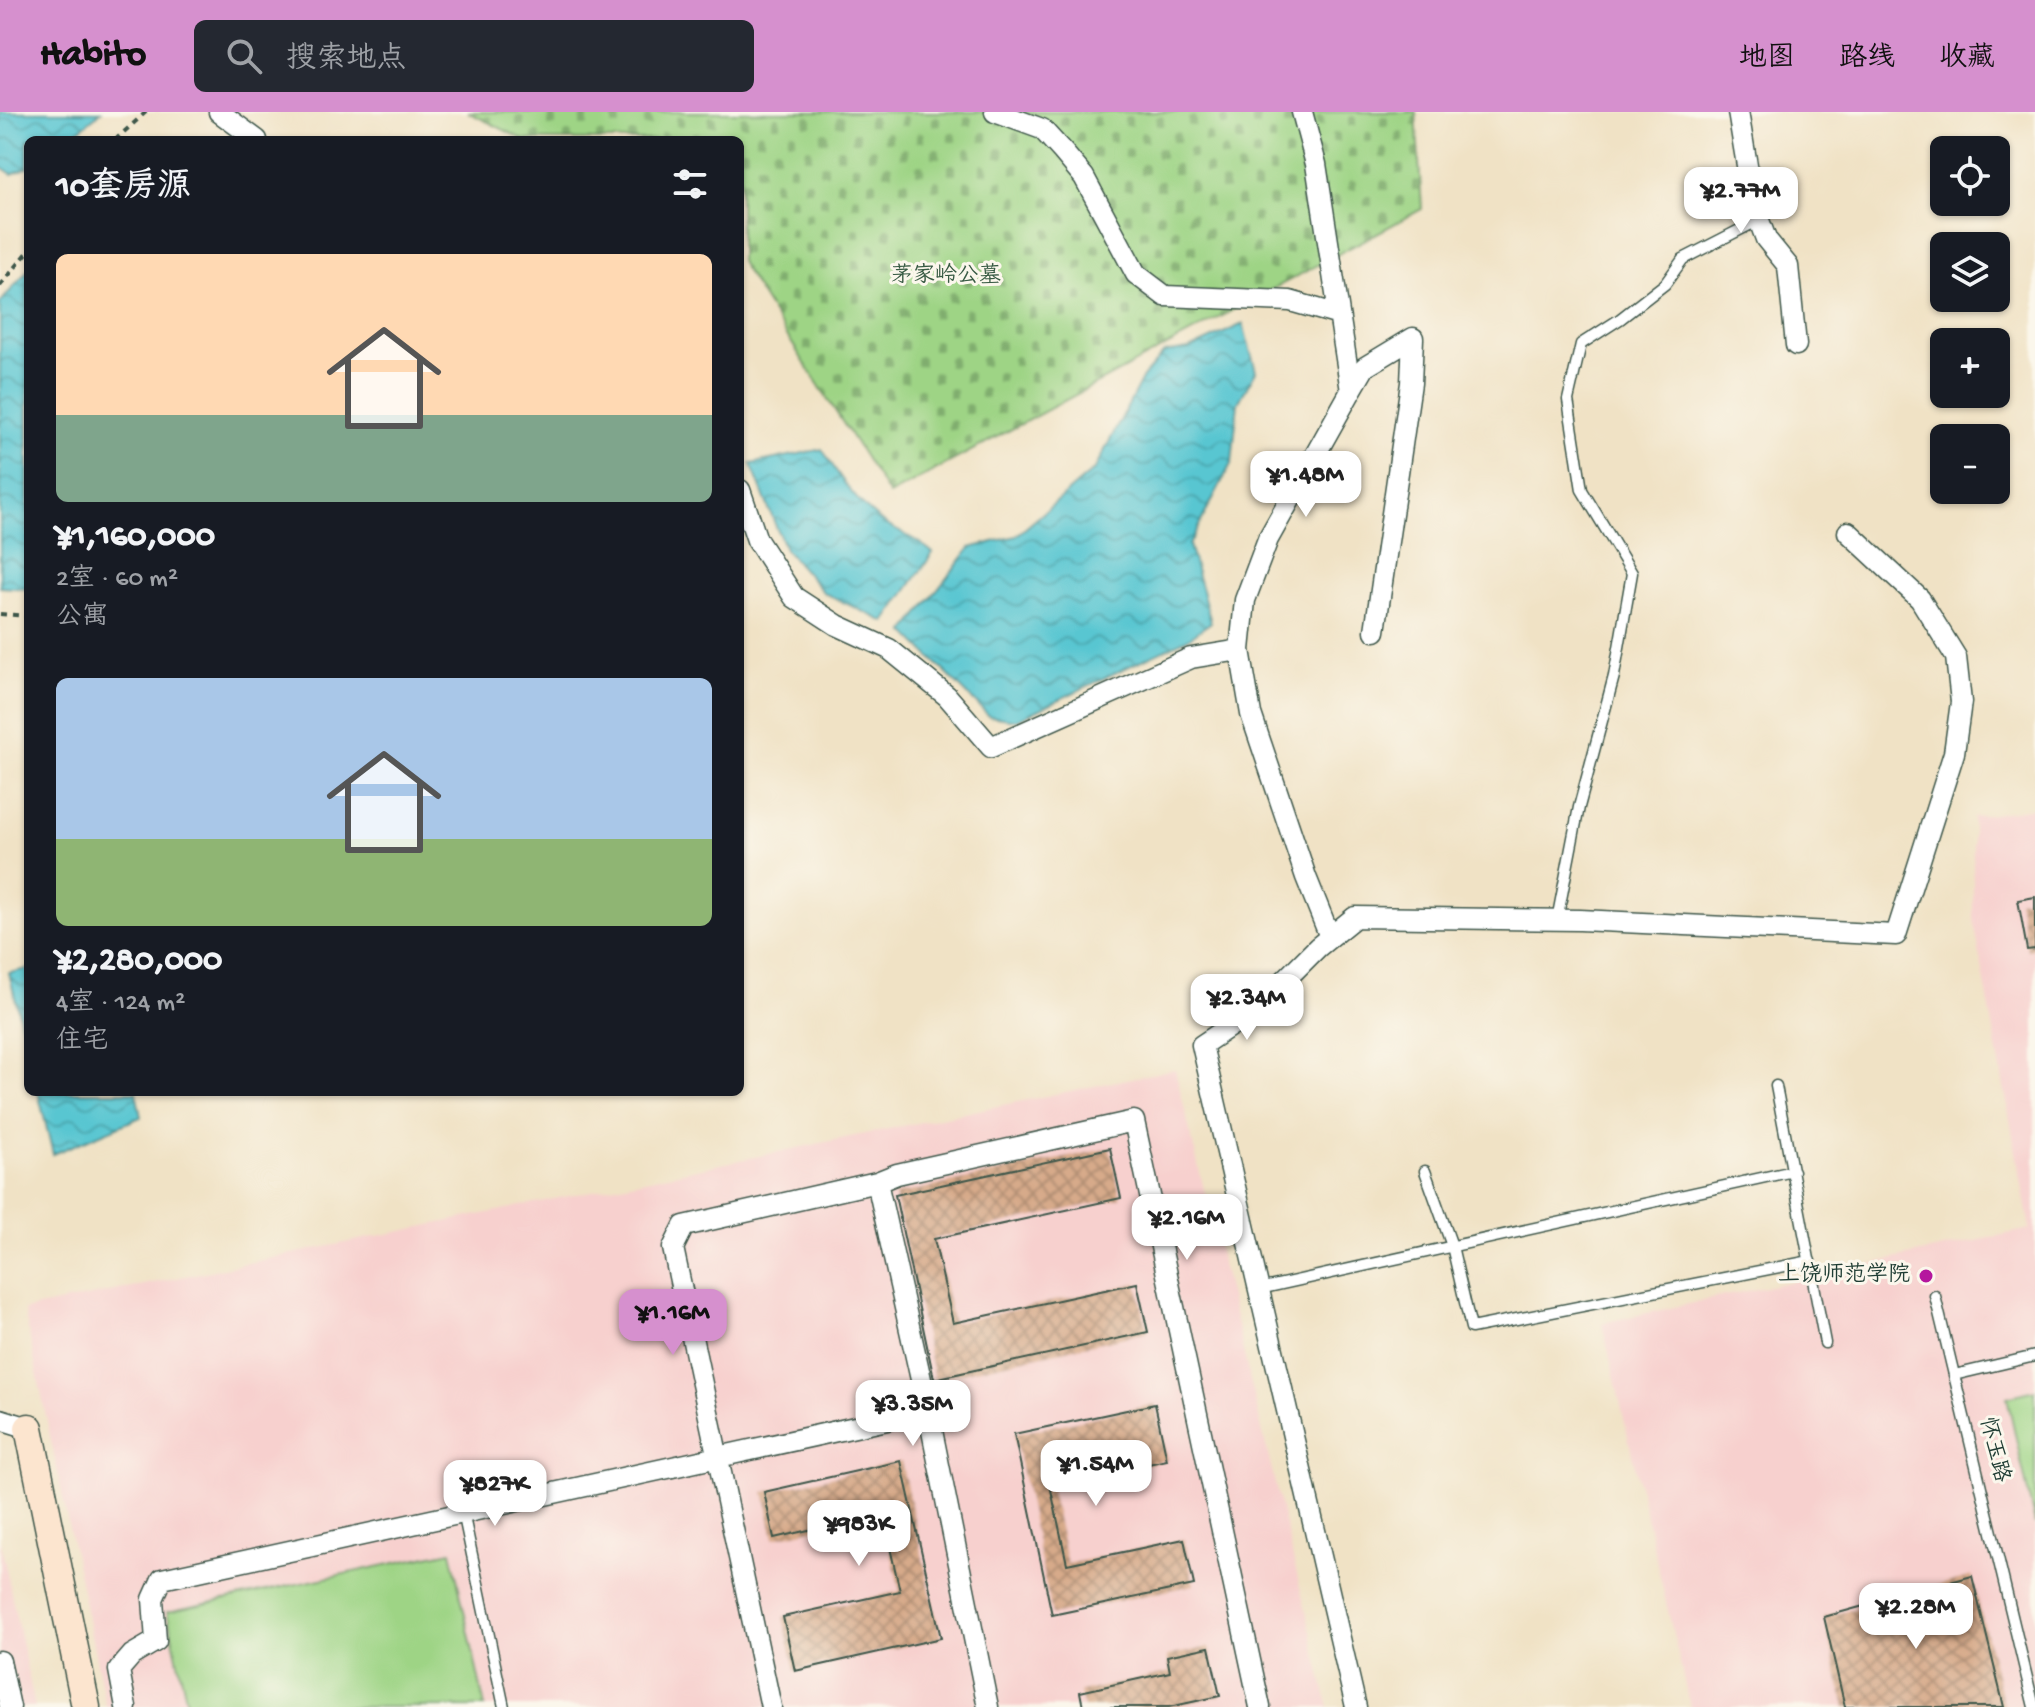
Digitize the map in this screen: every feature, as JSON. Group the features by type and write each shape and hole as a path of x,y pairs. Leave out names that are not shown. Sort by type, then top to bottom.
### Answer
{"street":[{"path":"219,112 252,136"},
{"path":"995,112 1042,129 1084,177 1136,274 1165,296 1290,301 1339,315"},
{"path":"1302,112 1316,164 1351,391"},
{"path":"1738,112 1754,207 1766,239 1788,266 1796,345"},
{"path":"1330,937 1306,877 1251,714 1240,650 1245,600 1268,539 1365,367 1413,338 1411,383 1375,631"},
{"path":"744,502 757,540 794,597 837,625 889,649 947,696 991,747 1191,658 1240,650"},
{"path":"1356,1707 1202,1045 1256,1009 1355,917 1557,920 1896,935 1954,753 1961,702 1956,657 1920,599 1848,532"},
{"path":"771,1707 673,1248 684,1226 1134,1121 1260,1707"},
{"path":"877,1182 928,1411 988,1707"},
{"path":"126,1707 119,1670 132,1655 156,1641 153,1599 162,1579 928,1411"},
{"path":"0,1419 29,1428 86,1707"},
{"path":"0,1661 10,1707"}],"lane":[{"path":"1557,920 1579,807 1614,676 1632,573 1582,490 1568,400 1581,344 1665,284 1683,259 1759,220"},
{"path":"1776,1086 1825,1343"},
{"path":"1425,1171 1452,1246 1471,1328 1810,1261"},
{"path":"1259,1289 1793,1171"},
{"name":"怀玉路","path":"1935,1296 2029,1661 2034,1707"},
{"path":"1954,1375 2035,1356"},
{"path":"463,1512 504,1707"}],"path":[{"path":"119,136 146,112"},
{"path":"0,286 24,257"},
{"path":"0,614 24,616"}],"shaded area":[{"name":"上饶师范学院","path":"2035,808 2035,1707 1690,1707 1602,1323 2030,1229 1973,917 1973,817"},
{"path":"1175,1069 1329,1707 106,1707 24,1310"},
{"path":"0,1540 35,1707 0,1707"}],"green space":[{"name":"茅家岭公墓","path":"468,112 1416,112 1422,209 889,495 744,268 744,136 516,136"},
{"path":"2035,1390 2035,1525 2007,1397"},
{"path":"451,1551 485,1707 188,1707 167,1612"}],"water":[{"path":"0,112 101,112 72,136 24,136 24,169 12,174 0,166"},
{"path":"24,275 24,589 0,587 0,303"},
{"path":"1243,324 1256,371 1238,403 1232,462 1189,545 1211,622 1189,638 1016,720 989,716 905,632 970,548 1016,536 1095,469 1143,377 1164,353 1189,349"},
{"path":"822,449 865,507 884,523 933,553 885,622 824,593 785,549 751,464"},
{"path":"24,970 24,1035 9,973"},
{"path":"39,1096 137,1096 141,1117 53,1154"}],"building":[{"path":"2035,897 2035,949 2027,950 2018,900"},
{"path":"1110,1148 1121,1198 934,1239 953,1323 1137,1283 1148,1332 934,1379 895,1195"},
{"path":"1155,1404 1167,1460 1050,1485 1067,1564 1184,1539 1194,1585 1052,1615 1014,1434"},
{"path":"901,1461 941,1638 795,1671 783,1617 900,1591 882,1513 774,1538 764,1492"},
{"path":"1972,1576 2004,1707 1845,1707 1824,1617"},
{"path":"1209,1647 1220,1696 1169,1707 1083,1707 1080,1692 1170,1672 1167,1656"}],"place":[{"name":"上饶师范学院","path":"1926,1276"}]}
